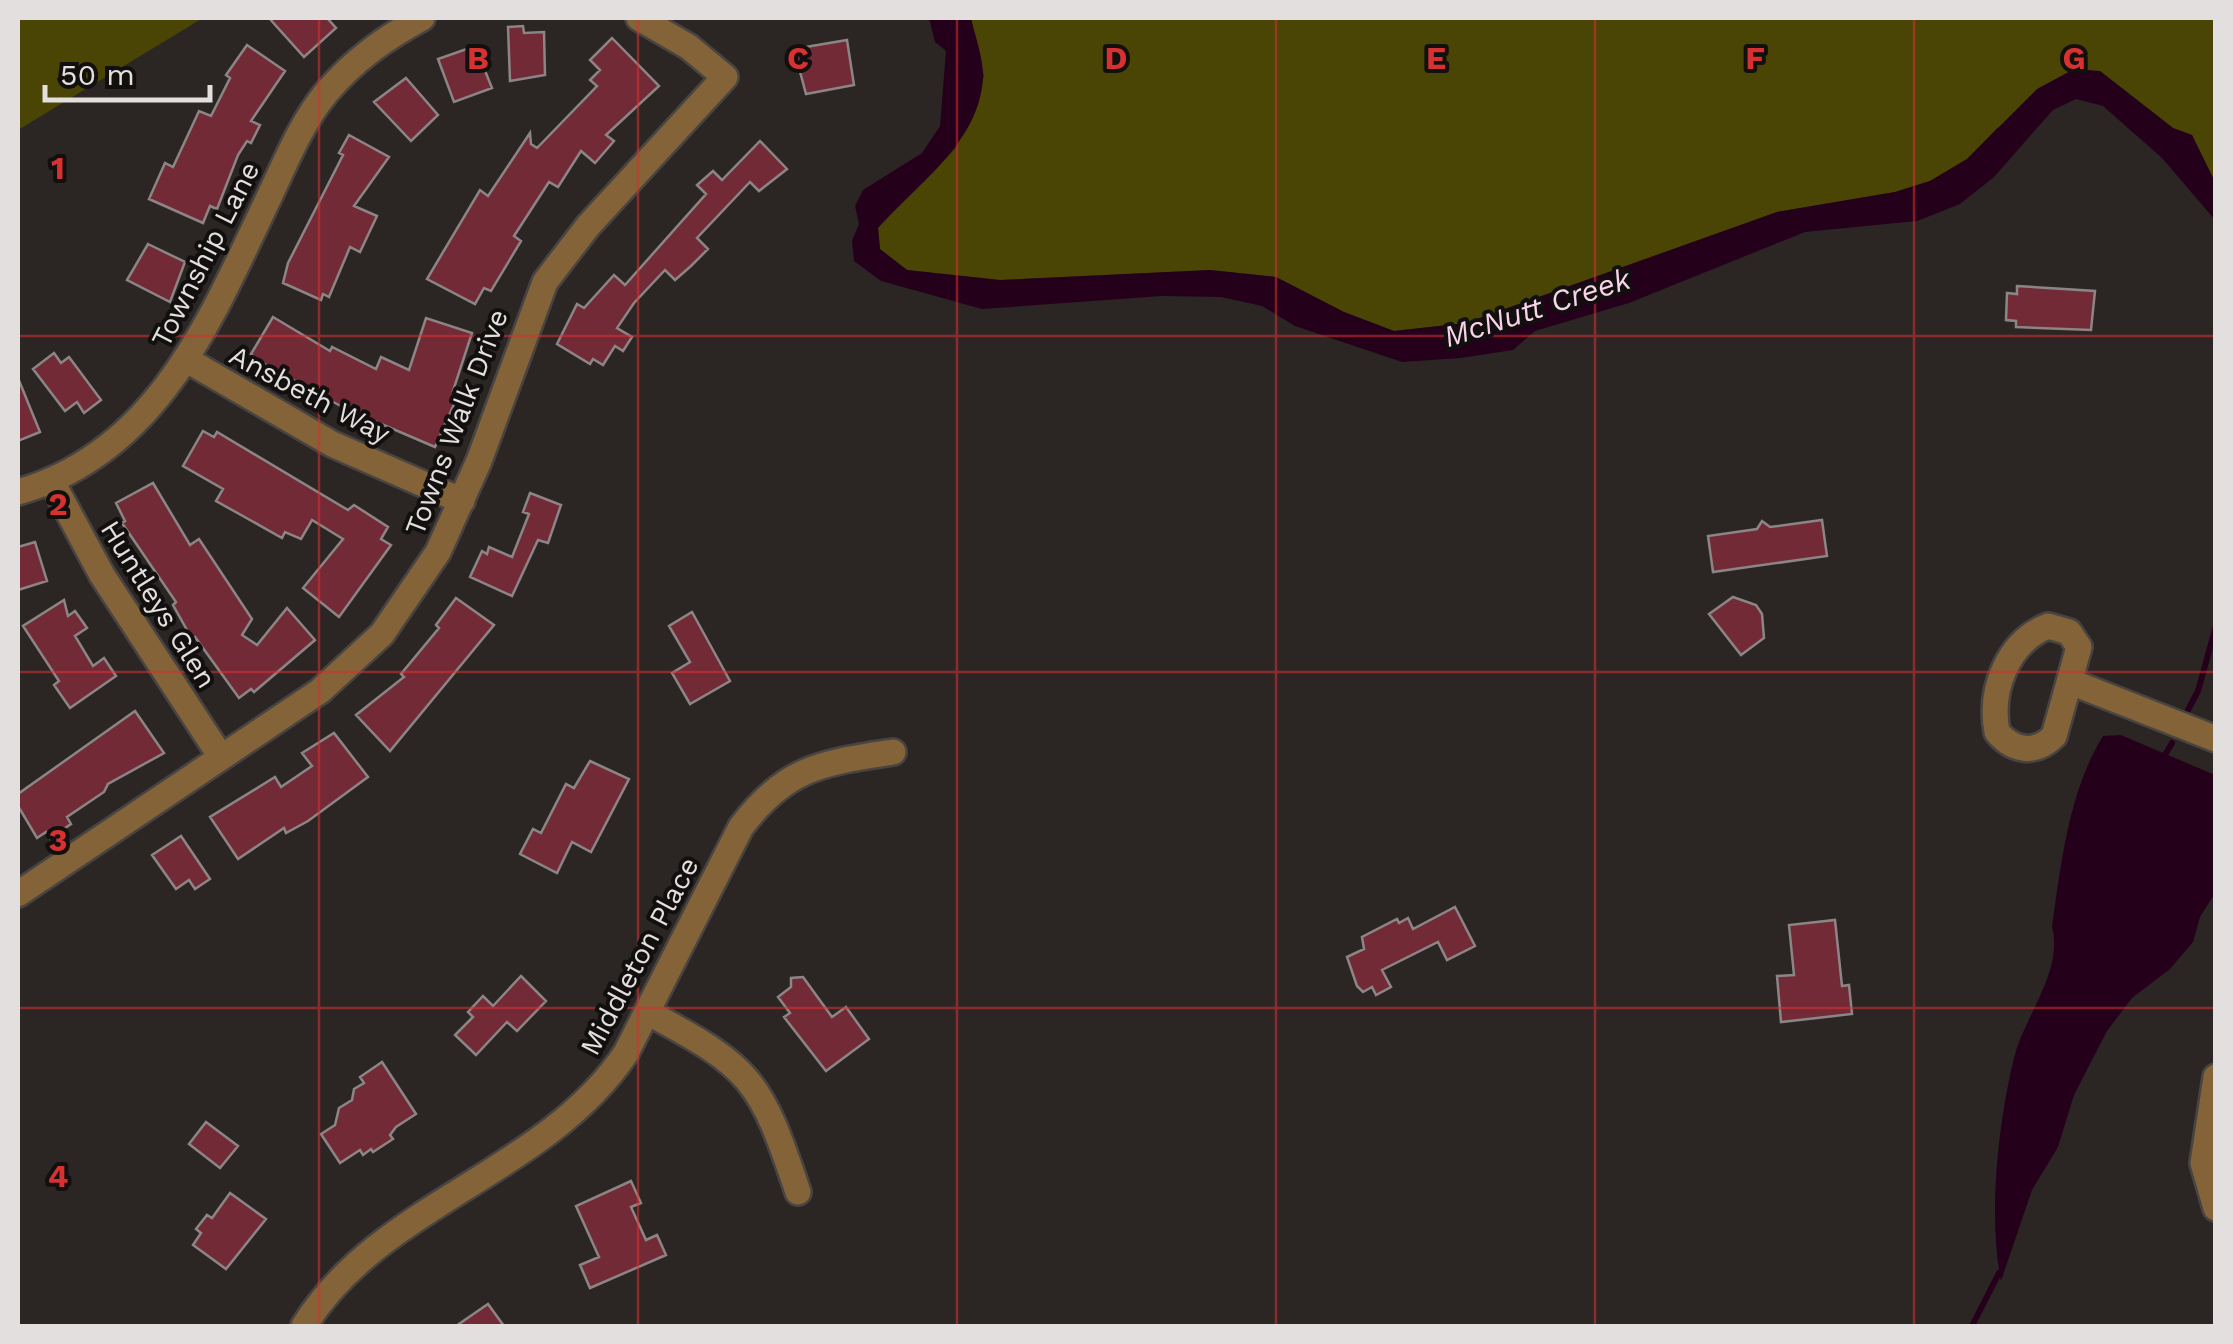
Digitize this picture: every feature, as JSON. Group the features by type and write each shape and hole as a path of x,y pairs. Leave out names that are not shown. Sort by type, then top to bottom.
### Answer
{"street":[{"name":"Township Lane","path":"18,492 75,470 145,414 187,360 301,131 324,96 384,38 422,18"},
{"name":"Towns Walk Drive","path":"21,885 320,691 382,634 438,552 462,501 545,282 588,226 725,76 689,46 639,18"},
{"name":"Ansbeth Way","path":"187,360 332,444 462,501"},
{"name":"Huntleys Glen","path":"50,480 102,575 221,757"},
{"path":"2048,626 2076,638 2079,647 2071,682 2054,736 2046,744 2026,750 2005,741 1996,732 2003,671 2017,643 2030,634 2048,626"},
{"path":"2071,682 2216,739"},
{"name":"Middleton Place","path":"304,1326 322,1297 352,1265 584,1107 626,1053 740,828 758,804 799,772 827,762 893,752"},
{"path":"646,1012 708,1044 750,1080 772,1116 798,1192"},
{"path":"2216,1077 2203,1163 2216,1208"}],"shaded area":[{"path":"18,18 203,18 18,130"},
{"path":"971,18 2215,18 2215,182 2192,135 2173,128 2100,71 1997,128 1967,159 1930,181 1895,192 1777,212 1466,323 1394,331 1344,312 1276,277 1210,270 1000,280 907,270 880,249 878,228 956,148 984,76"}],"water":[{"name":"McNutt Creek","path":"929,18 971,18 983,79 979,102 958,143 878,228 880,249 907,270 1000,280 1210,270 1276,277 1344,312 1394,331 1466,323 1777,212 1895,192 1930,181 1967,159 2037,89 2074,69 2100,71 2173,128 2192,135 2215,182 2215,220 2162,158 2103,106 2076,99 2053,110 1994,177 1960,204 1917,221 1805,232 1629,303 1535,331 1513,350 1402,362 1295,326 1262,306 1221,297 1162,296 982,309 881,281 854,261 852,241 859,224 855,206 863,190 922,153 940,126 946,51 935,42"},
{"path":"2121,735 2215,775 2215,893 2200,917 2193,942 2170,969 2132,998 2107,1031 2074,1095 2058,1147 2032,1190 2001,1281 1995,1199 2008,1084 2019,1042 2053,960 2055,903 2074,804 2103,736"}],"building":[{"path":"269,18 327,18 336,28 304,57"},
{"path":"523,26 524,33 544,32 545,75 510,81 508,27"},
{"path":"612,38 659,86 606,135 614,141 595,163 581,151 558,187 549,182 514,236 521,241 491,291 484,288 475,304 427,279 480,190 488,196 530,133 531,144 537,148 597,86 590,80 600,70 590,60"},
{"path":"847,40 854,85 806,94 794,49"},
{"path":"247,45 285,71 251,121 260,125 251,143 247,141 238,155 217,209 210,206 203,223 149,199 165,163 173,167 199,111 211,116 230,78 226,75"},
{"path":"475,46 492,88 454,102 438,59"},
{"path":"406,78 438,115 411,141 374,102"},
{"path":"349,135 389,157 354,206 377,216 360,252 350,247 329,297 323,294 321,300 283,283 288,263 343,155 339,153"},
{"path":"760,141 787,169 759,191 750,182 697,238 708,249 675,280 665,270 634,303 617,328 632,337 623,351 615,346 603,365 593,359 590,364 557,344 577,304 584,308 614,275 625,285 706,194 697,185 713,171 722,180"},
{"path":"148,244 185,262 170,302 127,280"},
{"path":"2017,286 2095,291 2091,330 2016,327 2016,321 2006,320 2007,293 2017,294"},
{"path":"273,317 330,351 332,347 376,369 381,357 409,370 426,318 472,333 453,391 459,393 435,447 346,409 259,361 251,354"},
{"path":"54,353 61,363 69,357 101,400 84,413 77,402 65,411 33,369"},
{"path":"18,378 40,432 18,441"},
{"path":"203,431 214,437 217,432 348,510 354,505 388,527 381,539 391,545 339,617 303,588 343,539 312,520 301,539 285,532 282,538 216,501 223,489 183,466"},
{"path":"153,483 190,545 199,539 252,619 242,635 257,645 287,608 315,640 254,692 251,689 239,698 195,637 192,639 173,605 176,602 122,523 125,521 116,503"},
{"path":"530,493 561,505 548,543 538,540 512,596 470,577 482,551 487,554 489,547 512,557 529,514 523,512"},
{"path":"1822,520 1827,556 1713,572 1708,536 1757,529 1762,521 1770,527"},
{"path":"35,542 47,581 18,590 18,547"},
{"path":"1733,597 1756,605 1762,614 1764,638 1741,655 1709,614"},
{"path":"456,598 494,625 390,751 356,715 404,677 401,674 439,628 436,625"},
{"path":"64,600 68,616 75,611 87,628 75,636 93,666 104,658 116,676 70,708 54,685 59,681 23,626"},
{"path":"692,612 730,681 690,704 672,673 690,662 669,626"},
{"path":"135,711 164,753 108,784 104,792 67,817 71,824 50,838 46,832 37,838 18,806 18,794"},
{"path":"334,733 368,777 308,821 286,833 284,828 238,859 210,817 275,777 281,787 312,766 302,753"},
{"path":"590,761 629,779 591,852 572,842 557,873 520,854 533,829 541,833 566,784 574,788"},
{"path":"181,836 210,879 195,889 189,880 176,889 152,855"},
{"path":"1455,907 1475,946 1447,960 1438,942 1382,970 1391,987 1376,995 1372,987 1363,992 1357,986 1347,957 1364,949 1362,937 1397,919 1399,923 1408,918 1413,929"},
{"path":"1835,920 1842,986 1849,985 1852,1014 1781,1022 1777,976 1794,975 1789,925"},
{"path":"521,976 546,1001 517,1031 507,1022 476,1055 455,1035 473,1017 468,1012 483,996 493,1006"},
{"path":"803,977 832,1017 846,1007 869,1039 826,1071 784,1017 790,1013 778,997 791,987 791,978"},
{"path":"382,1062 416,1114 396,1127 390,1135 393,1139 373,1152 371,1149 363,1155 360,1150 340,1163 321,1134 335,1125 339,1108 352,1100 354,1089 364,1083 360,1077"},
{"path":"206,1122 238,1146 220,1168 189,1144"},
{"path":"631,1181 641,1203 631,1207 646,1240 657,1235 666,1255 590,1288 580,1265 599,1257 576,1206"},
{"path":"230,1193 266,1219 226,1269 193,1245 201,1233 196,1229 207,1215 212,1218"},
{"path":"488,1304 504,1326 456,1326"}],"waterway":[{"path":"2188,710 2198,691 2216,626"},
{"path":"2165,755 2172,743"},
{"path":"1972,1326 1999,1273"}]}
